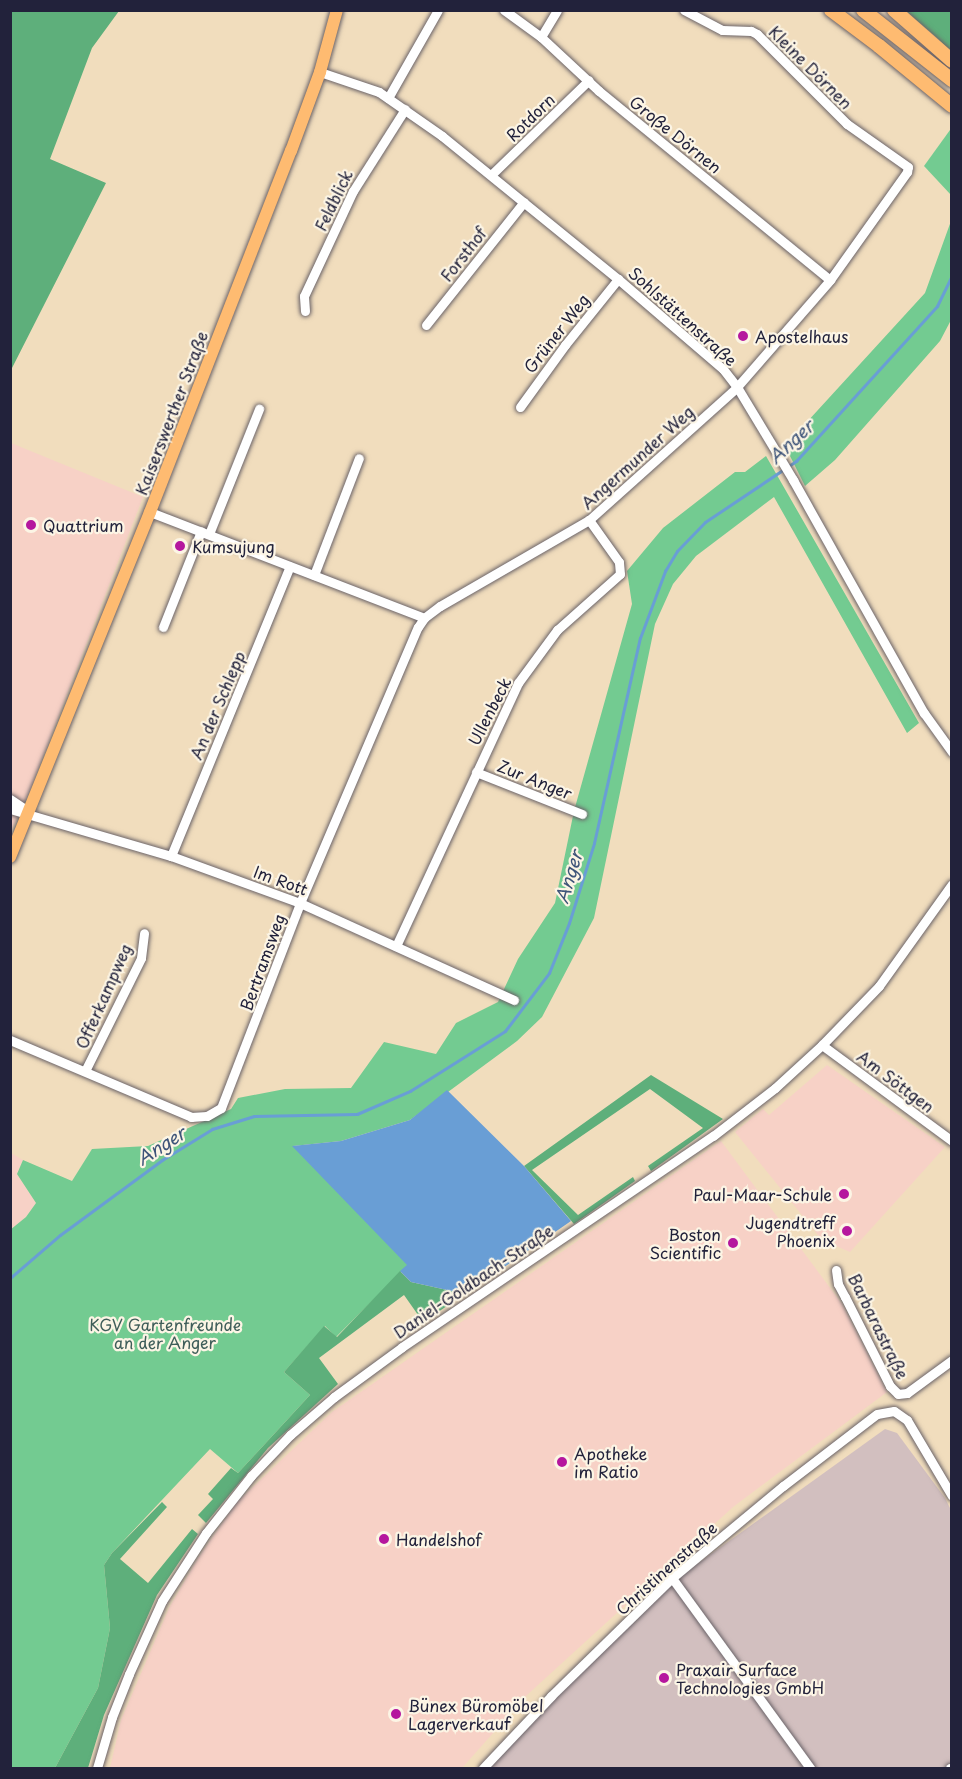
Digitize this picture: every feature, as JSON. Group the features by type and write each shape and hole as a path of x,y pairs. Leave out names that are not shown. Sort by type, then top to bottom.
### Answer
{"highway":[{"path":"831,10 879,46 951,106"},
{"path":"863,10 951,80"},
{"path":"894,10 951,61"}],"main road":[{"name":"Kaiserswerther Straße","path":"10,857 150,512 320,72 337,10"}],"street":[{"path":"388,98 438,10"},
{"name":"Große Dörnen","path":"504,10 542,37 589,80 831,280"},
{"path":"542,37 557,10"},
{"name":"Kleine Dörnen","path":"684,10 722,30 751,30 757,34 847,124 908,167"},
{"name":"Sohlstättenstraße","path":"320,72 367,86 405,109 491,175 709,355 737,387 924,713 951,752"},
{"name":"Rotdorn","path":"491,175 589,80"},
{"name":"Feldblick","path":"305,311 304,296 353,191 405,109"},
{"name":"Angermunder Weg","path":"424,618 440,606 589,520 737,387 831,280 907,172 908,167"},
{"name":"Forsthof","path":"426,325 524,202"},
{"name":"Grüner Weg","path":"519,407 618,279"},
{"path":"163,627 259,409"},
{"path":"314,575 359,458"},
{"path":"150,512 424,618"},
{"name":"Ullenbeck","path":"396,946 507,704 531,664 557,630 620,574 619,562 589,520"},
{"name":"An der Schlepp","path":"171,856 290,566"},
{"name":"Bertramsweg","path":"10,1041 191,1117 207,1116 222,1108 300,903 418,627 424,618"},
{"name":"Zur Anger","path":"476,772 582,814"},
{"path":"10,799 30,812"},
{"path":"10,809 30,812"},
{"name":"Im Rott","path":"30,812 171,856 300,903 514,999"},
{"name":"Daniel-Goldbach-Straße","path":"97,1768 125,1684 162,1601 225,1507 250,1476 290,1435 331,1400 402,1347 724,1128 775,1088 822,1045 879,986 951,884"},
{"name":"Offerkampweg","path":"85,1071 141,958 144,933"},
{"name":"Am Söttgen","path":"822,1045 951,1141"},
{"name":"Barbarastraße","path":"836,1270 838,1284 845,1298 890,1386 898,1394"},
{"path":"951,1360 907,1393 898,1394 890,1411 907,1420 951,1496"},
{"name":"Christinenstraße","path":"483,1768 551,1696 672,1578 783,1486 861,1426 890,1411"},
{"path":"672,1578 810,1768"}],"shaded area":[{"path":"11,443 143,497 30,790 11,831"},
{"name":"Paul-Maar-Schule","path":"827,1065 945,1147 850,1252 822,1240 735,1132 763,1109 769,1115"},
{"path":"721,1141 842,1304 887,1392 733,1507 527,1695 462,1768 110,1768 121,1720 169,1608 198,1558 237,1502 332,1412"},
{"path":"11,1153 23,1160 17,1174 36,1203 26,1217 11,1230"},
{"path":"885,1429 897,1433 945,1498 952,1512 951,1768 486,1768 546,1705 675,1580"}],"green space":[{"path":"11,10 119,11 92,48 50,159 106,183 11,370"},
{"path":"906,11 951,11 951,51 936,37"},
{"path":"950,130 952,131 951,195 924,166"},
{"path":"951,221 951,320 940,341 835,460 805,486 785,446 925,293"},
{"name":"KGV Gartenfreunde an der Anger","path":"766,456 919,723 907,733 774,497 696,556 673,584 655,624 594,918 542,1017 517,1041 410,1120 341,1141 293,1146 408,1265 336,1337 325,1326 284,1372 310,1395 238,1473 210,1449 112,1553 104,1565 110,1628 98,1688 55,1768 11,1768 10,1230 26,1217 36,1203 17,1174 23,1160 72,1181 92,1149 148,1146 231,1109 238,1098 285,1089 351,1088 384,1042 436,1054 456,1023 498,1002 518,959 555,903 574,811 632,604 627,571 663,528 735,472 745,472"},
{"path":"651,1075 723,1119 651,1171 648,1166 703,1128 650,1089 532,1170 578,1215 633,1177 635,1181 574,1224 524,1166"},
{"path":"400,1271 411,1282 465,1294 423,1322 404,1295 319,1358 338,1384 268,1448 206,1523 198,1515 213,1499 208,1494 231,1468 238,1473 310,1395 284,1372 324,1326 337,1337"},
{"path":"162,1502 167,1507 120,1559 148,1583 192,1529 198,1534 157,1595 104,1715 88,1768 55,1768 98,1688 110,1628 104,1565 112,1553"}],"water":[{"path":"447,1090 524,1166 571,1221 465,1294 411,1282 400,1271 407,1265 292,1146 341,1141 410,1120"}],"waterway":[{"name":"Anger","path":"10,1278 60,1235 162,1160 212,1129 254,1116 357,1114 410,1091 505,1031 549,973 569,923 594,843 640,638 665,571 677,551 705,522 796,461 937,306 952,275"}],"place":[{"name":"Apostelhaus","path":"743,336"},
{"name":"Quattrium","path":"31,525"},
{"name":"Kumsujung","path":"180,546"},
{"name":"Paul-Maar-Schule","path":"844,1194"},
{"name":"Jugendtreff Phoenix","path":"847,1231"},
{"name":"Boston Scientific","path":"733,1243"},
{"name":"Apotheke im Ratio","path":"562,1462"},
{"name":"Handelshof","path":"384,1539"},
{"name":"Praxair Surface Technologies GmbH","path":"664,1678"},
{"name":"Bünex Büromöbel Lagerverkauf","path":"396,1714"}]}
